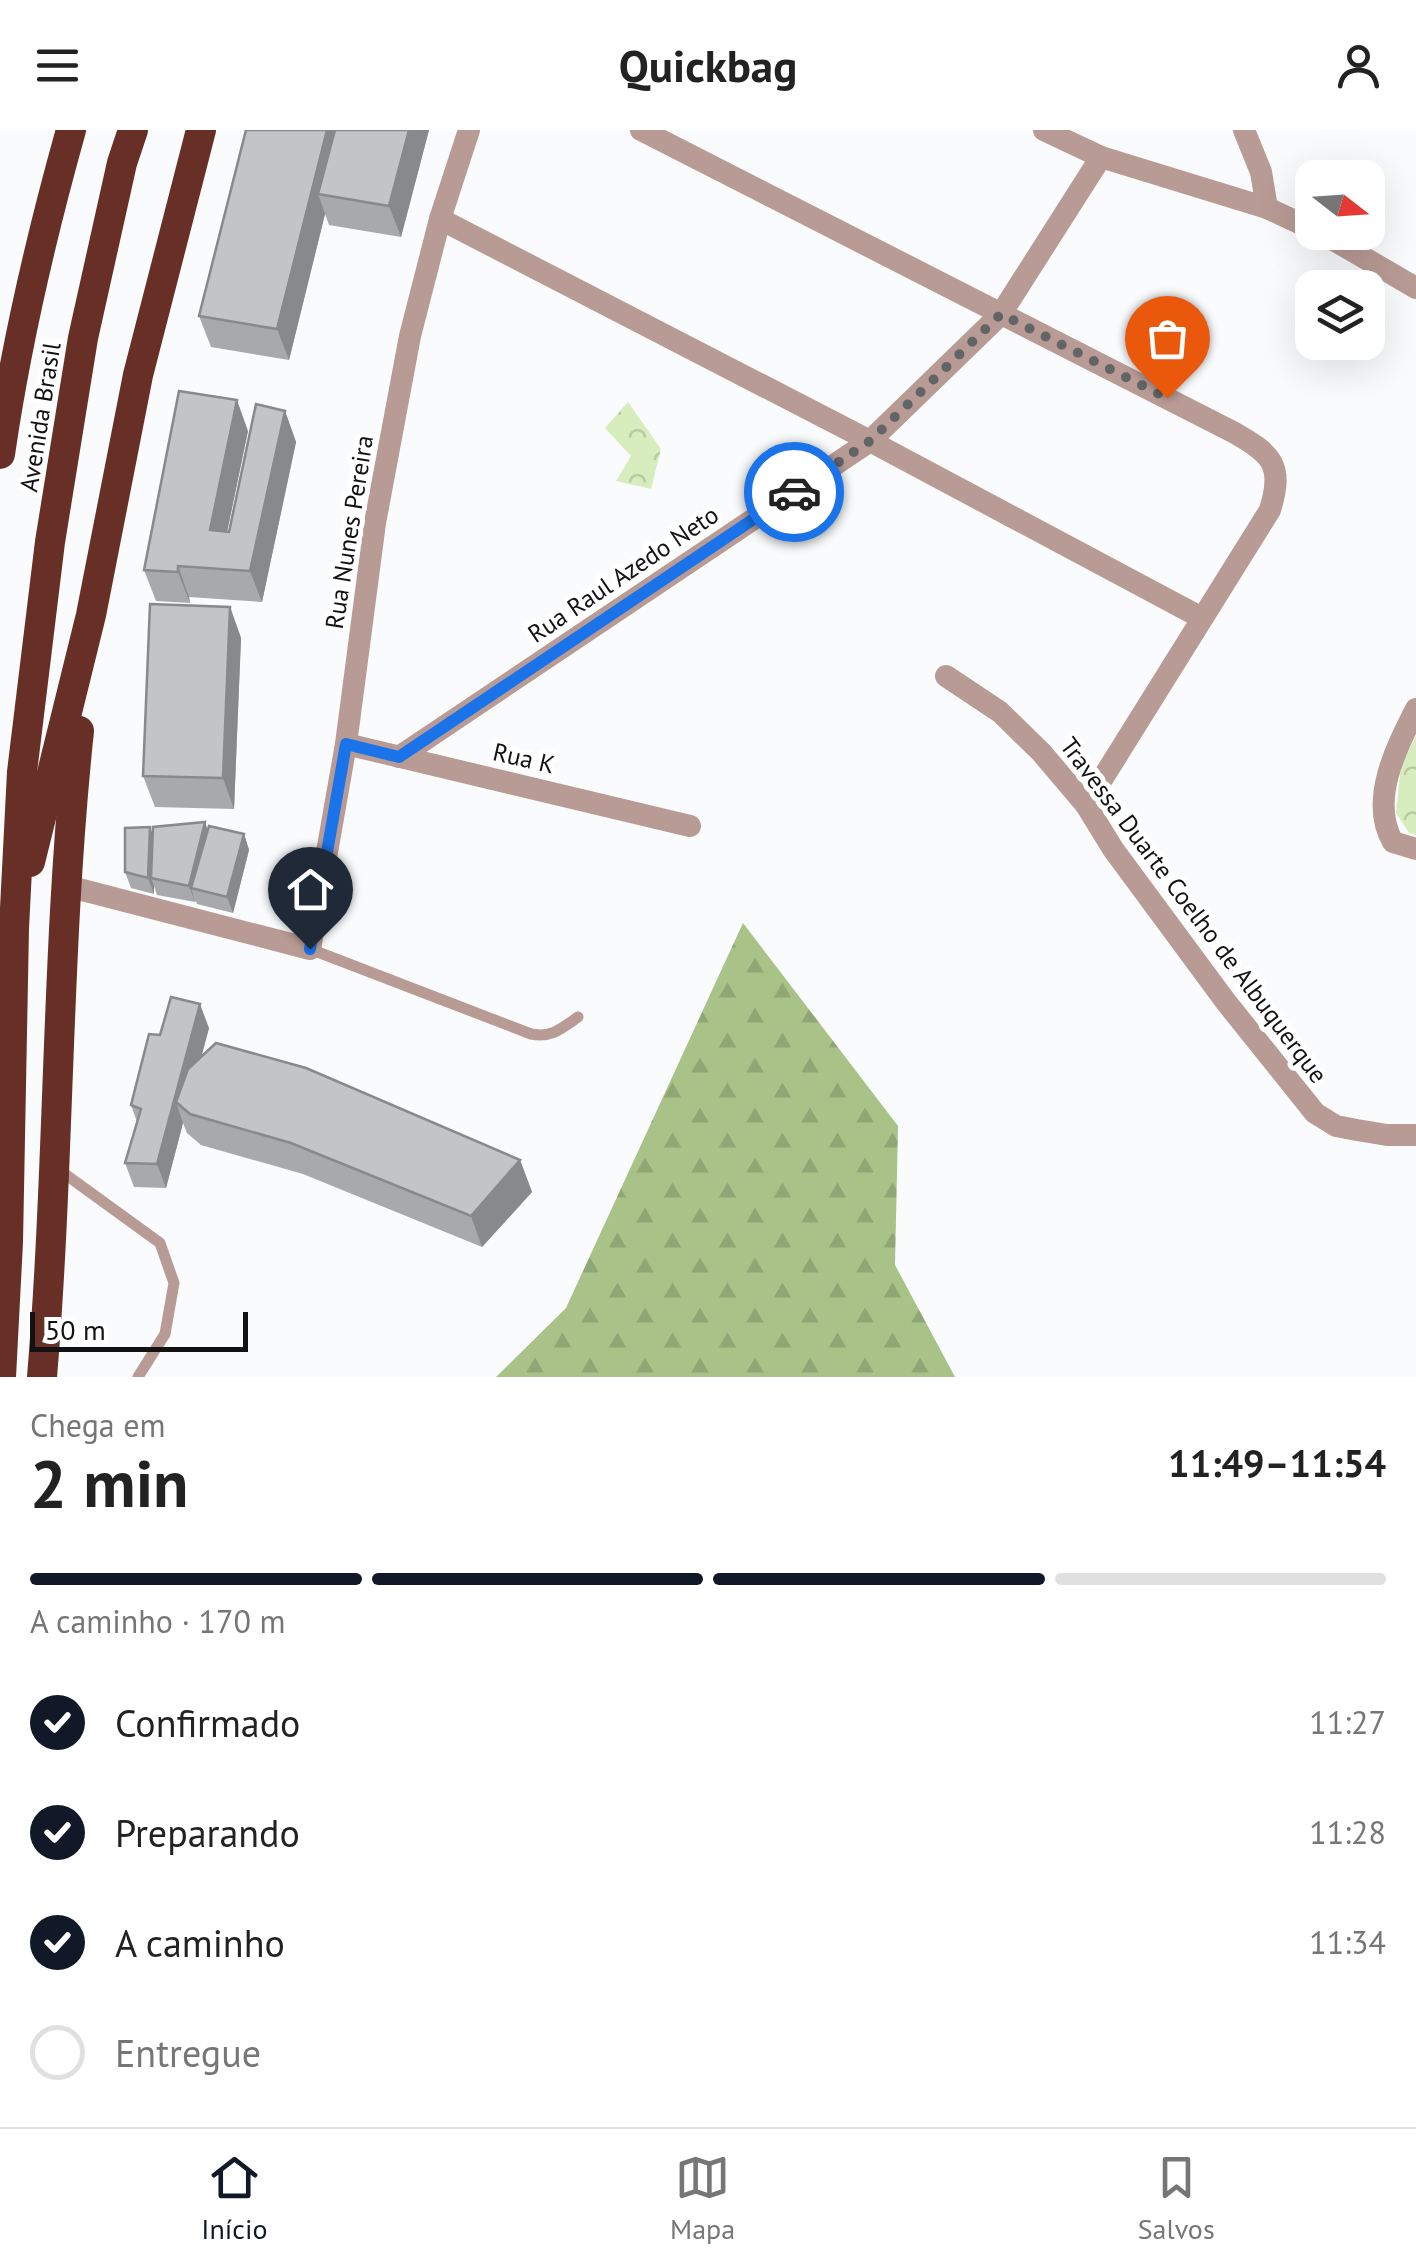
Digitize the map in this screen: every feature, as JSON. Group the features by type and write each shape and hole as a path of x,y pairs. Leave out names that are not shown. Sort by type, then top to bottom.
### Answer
{"highway":[{"name":"Avenida Brasil","path":"0,454 11,378 36,262 71,130"},
{"name":"Avenida Brasil","path":"0,1377 8,1242 14,928 22,772 50,542 84,338 122,163 133,130"},
{"path":"14,928 92,616 138,374 202,130"},
{"path":"42,1377 66,886 92,616"}],"street":[{"name":"Rua Nunes Pereira","path":"310,949 346,744 376,524 410,336 440,219 469,130"},
{"path":"641,130 1234,432 1258,446 1275,464 1278,485 1270,510 1086,805"},
{"path":"1244,130 1261,172 1267,208"},
{"path":"1057,133 1101,158 1267,208 1295,221"},
{"name":"Rua Raul Azedo Neto","path":"399,757 870,441 1001,314 1101,158"},
{"path":"440,219 1200,617"},
{"path":"1351,250 1416,288"},
{"name":"Travessa Duarte Coelho de Albuquerque","path":"946,676 1000,712 1086,805 1113,849 1226,1002 1315,1113 1336,1126 1388,1135 1416,1135"},
{"path":"1416,709 1388,773 1382,814 1393,842 1416,849"},
{"name":"Rua K","path":"346,744 690,826"},
{"path":"66,886 310,949"}],"lane":[{"path":"310,949 530,1034 545,1036 557,1032 578,1017"},
{"path":"54,1166 160,1243 174,1282 165,1334 138,1377"}],"green space":[{"path":"628,402 661,449 651,489 616,481 631,456 605,428"},
{"path":"1416,736 1416,835 1409,833 1396,813 1401,766"},
{"path":"743,923 898,1126 895,1265 955,1377 496,1377 566,1308"}],"building":[{"path":"246,130 327,130 277,329 199,316"},
{"path":"335,130 409,130 389,206 318,194"},
{"path":"179,391 237,400 210,530 229,532 256,404 285,411 250,571 178,566 178,572 144,570"},
{"path":"150,604 230,607 223,778 143,776"},
{"path":"205,822 189,886 151,878 153,827"},
{"path":"209,826 244,834 227,897 191,888"},
{"path":"150,827 148,878 125,872 125,828"},
{"path":"171,997 200,1004 157,1164 125,1163 141,1109 131,1105 149,1034 160,1035"},
{"path":"216,1043 306,1068 520,1160 471,1216 291,1143 190,1114 176,1102 188,1069"}],"way so far":[{"path":"794,492 870,441 1001,314 1167,398"}],"route":[{"path":"310,949 346,744 399,757 794,492"}]}
